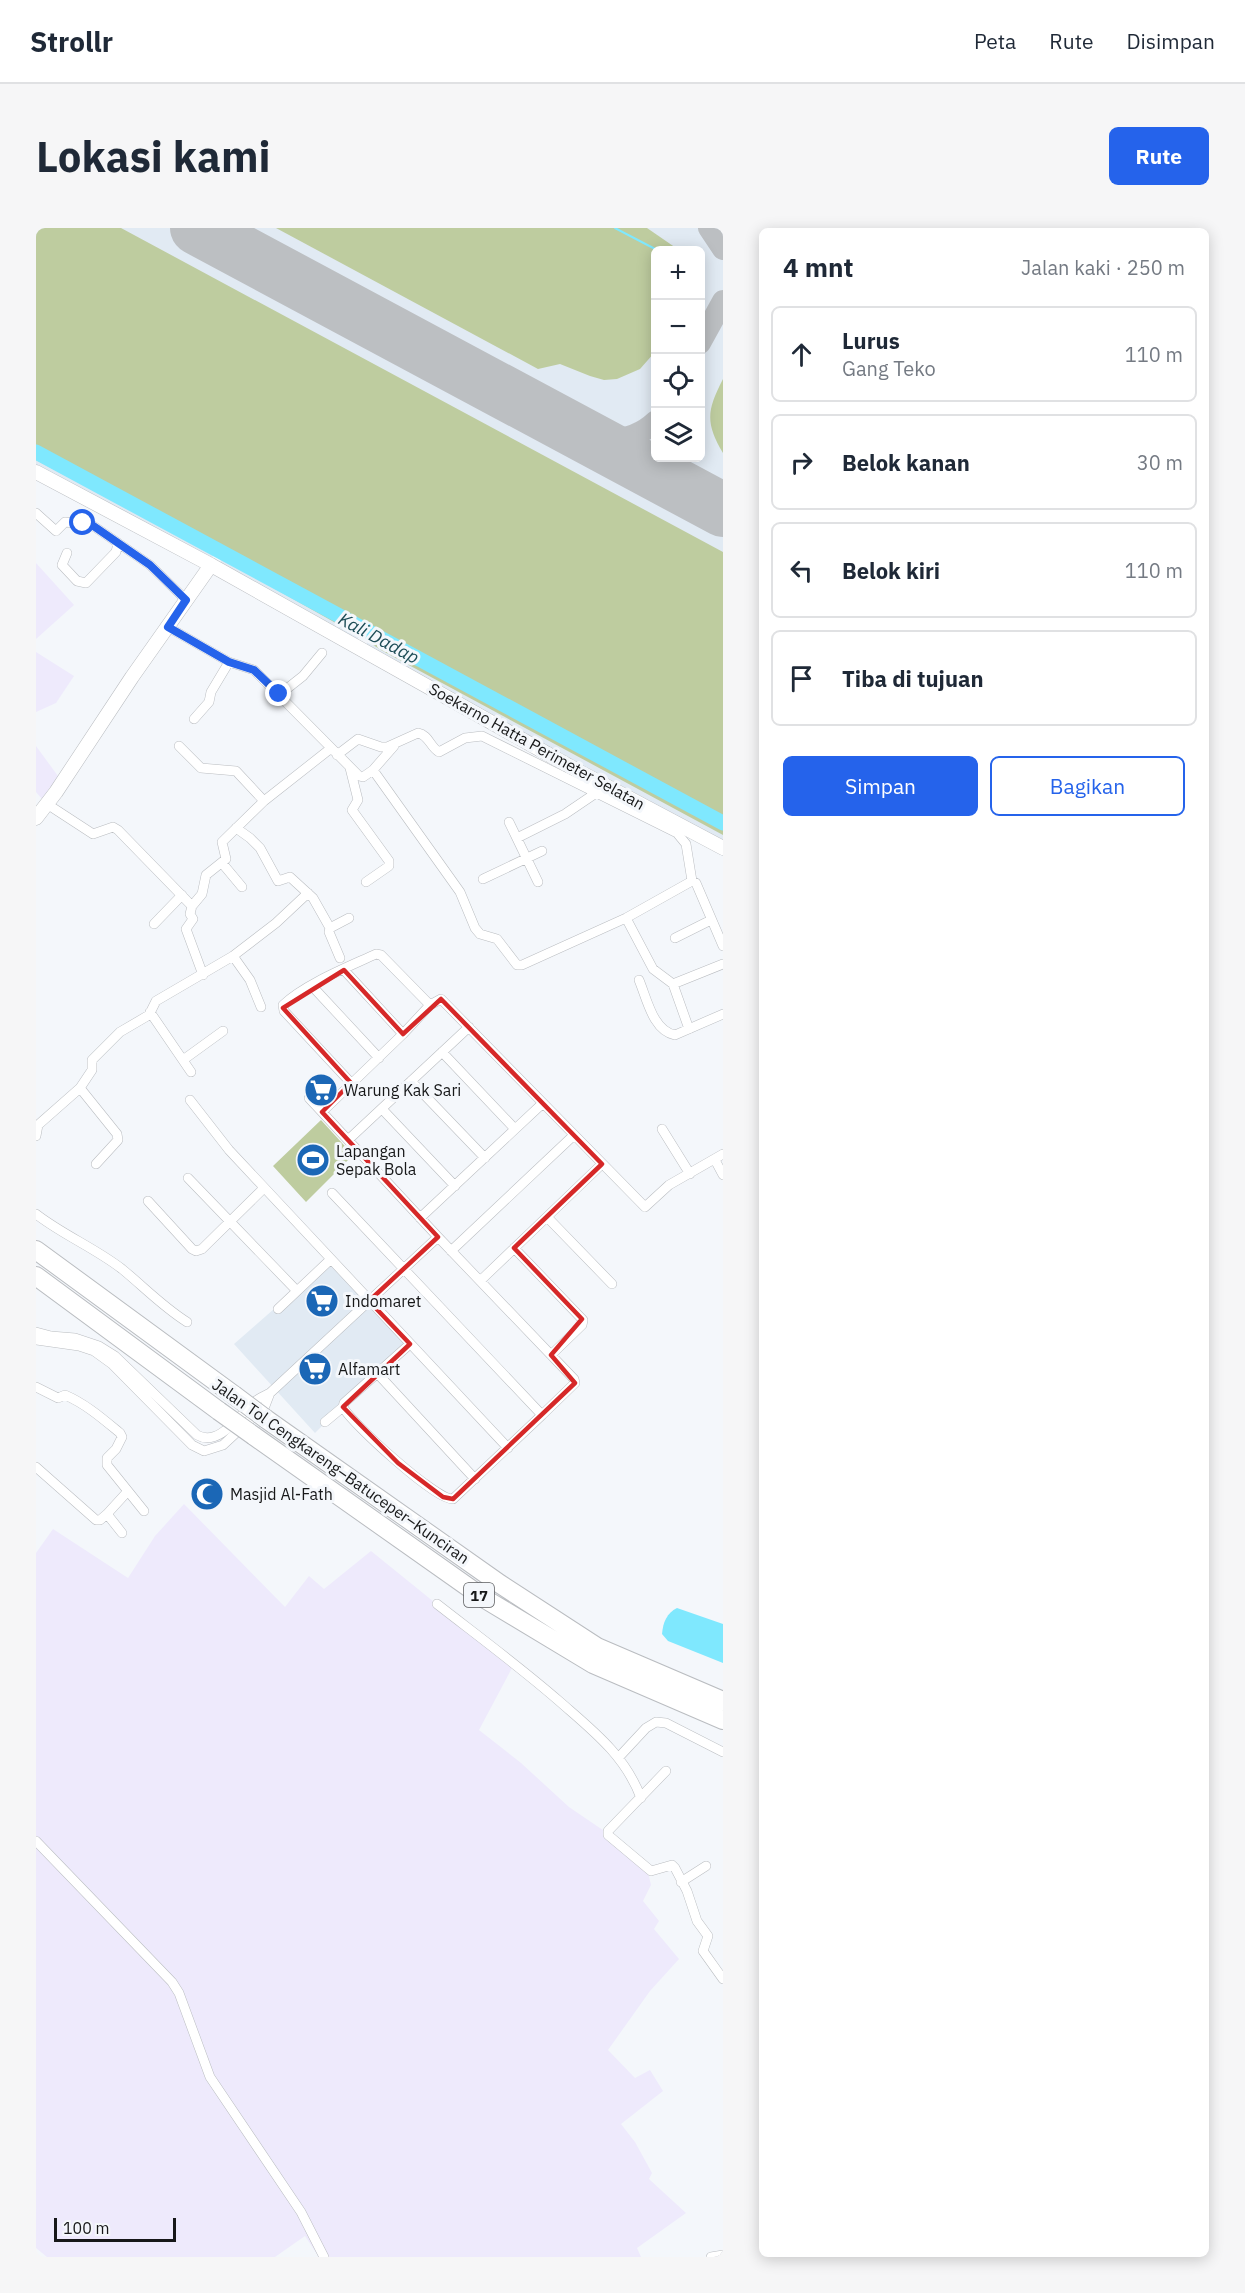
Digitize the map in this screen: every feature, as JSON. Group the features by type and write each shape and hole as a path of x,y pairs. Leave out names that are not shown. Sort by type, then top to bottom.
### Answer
{"highway":[{"name":"Jalan Tol Cengkareng–Batuceper–Kunciran","path":"36,1250 266,1419 500,1584 597,1647 722,1700"},
{"name":"Jalan Tol Cengkareng–Batuceper–Kunciran","path":"36,1276 219,1411 485,1599 592,1664 723,1720"}],"main road":[{"name":"Soekarno Hatta Perimeter Selatan","path":"36,472 211,565 578,771 723,848"},
{"path":"36,818 211,565"}],"street":[{"path":"36,513 56,531 65,522 92,525 150,565 186,600"},
{"path":"67,553 62,565 77,581 86,583 116,552 118,543"},
{"path":"168,627 229,662 254,670 350,768 363,777 373,770 394,745"},
{"path":"279,694 303,676 322,652"},
{"path":"194,718 209,702 211,692 229,662"},
{"path":"203,975 186,929 193,919 190,914 192,906 202,894 206,876 226,859 222,842 264,801 334,752 358,739 381,747 394,745 418,733 427,738 433,748 439,752 465,738 482,736 677,833 684,840 692,881 696,883 711,920 719,928 723,946"},
{"path":"179,746 201,768 236,771 264,801"},
{"path":"350,768 358,800 352,810 389,861 389,866 366,882"},
{"path":"373,770 460,892 475,928 480,934 497,939 517,965 522,965 627,918 692,881"},
{"path":"517,838 565,814 596,793"},
{"path":"47,804 93,834 113,827 118,830 192,906"},
{"path":"509,822 538,882"},
{"path":"236,828 260,848 278,881 290,877 314,898 330,928 329,936 340,958"},
{"path":"483,879 542,851"},
{"path":"222,863 242,887"},
{"path":"36,1136 38,1125 80,1088 92,1070 90,1063 98,1052 120,1032 144,1019 156,1000 233,956 276,923 308,893"},
{"path":"154,924 182,895"},
{"path":"330,928 349,918"},
{"path":"627,918 649,964 658,974 673,984 689,1029"},
{"path":"675,938 711,920"},
{"path":"351,1083 284,1011 283,1005 287,1001 376,954 381,955 430,1005"},
{"path":"233,956 250,980 261,1007"},
{"path":"673,984 723,964"},
{"path":"344,970 403,1034"},
{"path":"639,980 660,1027 664,1031 675,1035 723,1014"},
{"path":"312,986 379,1058"},
{"path":"322,1112 430,1005 441,999 645,1207 669,1185 719,1157 723,1175"},
{"path":"150,1012 191,1072"},
{"path":"348,1140 469,1027"},
{"path":"183,1060 223,1031"},
{"path":"442,1052 515,1129"},
{"path":"411,1081 485,1158"},
{"path":"80,1088 117,1134 118,1140 96,1164"},
{"path":"309,1098 575,1382 453,1499 443,1497 398,1463 343,1407"},
{"path":"190,1100 229,1150 508,1448"},
{"path":"420,1218 543,1103"},
{"path":"382,1109 455,1186"},
{"path":"662,1129 690,1174"},
{"path":"451,1251 574,1135"},
{"path":"480,1281 602,1164"},
{"path":"188,1178 297,1291"},
{"path":"148,1202 196,1251 202,1249 264,1188"},
{"path":"332,1193 543,1415"},
{"path":"36,1214 56,1230 122,1269 166,1310 187,1322"},
{"path":"547,1217 612,1284"},
{"path":"36,1332 75,1338 99,1346 115,1356 183,1423 202,1438 217,1436 258,1399 270,1394 438,1237"},
{"path":"514,1248 583,1320 582,1325 551,1355"},
{"path":"278,1309 331,1259"},
{"path":"36,1340 79,1346 94,1351 112,1364 192,1445 204,1451 223,1445 265,1406 270,1394"},
{"path":"324,1422 410,1344"},
{"path":"376,1373 475,1479"},
{"path":"36,1387 58,1398 65,1395 71,1397 91,1409 120,1433 122,1437 116,1449 107,1458 107,1465 144,1511"},
{"path":"36,1467 96,1520 100,1520 107,1514 128,1491"},
{"path":"107,1514 122,1533"},
{"path":"437,1604 531,1677 603,1739 619,1757 636,1783 641,1797"},
{"path":"619,1757 646,1728 656,1722 666,1723 723,1752"},
{"path":"666,1771 608,1831 608,1835 651,1871 672,1865 675,1868 687,1891 697,1921 708,1936 703,1951 705,1956 723,1979"},
{"path":"36,1841 172,1982 179,1993 210,2077 301,2212 324,2257"},
{"path":"681,1882 706,1866"},
{"path":"711,2257 723,2255"}],"highlighted area":[{"path":"344,970 403,1034 441,999 602,1164 514,1248 582,1319 551,1355 575,1383 453,1499 443,1497 398,1463 343,1407 410,1344 369,1301 438,1237 322,1112 351,1083 283,1008"}],"shaded area":[{"path":"36,228 723,228 723,842 367,648 367,637 363,635 354,641 221,564 220,557 215,554 210,559 36,468"},
{"path":"36,563 74,605 36,639"},
{"path":"36,652 74,676 56,703 36,712"},
{"path":"36,746 58,776 42,799 36,792"},
{"path":"331,1259 408,1340 315,1433 234,1344"},
{"path":"184,1504 285,1607 309,1576 324,1589 371,1551 513,1666 479,1730 521,1763 569,1807 616,1839 647,1868 651,1885 643,1901 659,1921 654,1929 679,1959 650,1991 608,2050 635,2078 650,2070 663,2091 621,2124 635,2142 652,2173 649,2179 686,2213 637,2248 641,2257 319,2257 305,2236 275,2257 47,2257 36,2248 36,1553 53,1529 128,1578 155,1536"}],"green space":[{"path":"36,228 121,228 723,552 723,835 381,650 367,641 368,636 363,633 357,635 213,554 36,460"},
{"path":"276,228 647,228 673,246 651,246 651,357 640,369 617,379 604,380 560,364 538,369"},
{"path":"723,379 723,453 713,433 710,416 714,399"},
{"name":"Lapangan Sepak Bola","path":"321,1120 353,1155 306,1202 273,1166"}],"water":[{"path":"677,1608 723,1624 723,1663 668,1641 662,1634 666,1618"}],"waterway":[{"path":"615,228 651,247"},
{"name":"Kali Dadap","path":"36,452 723,823"}],"taxiway":[{"path":"709,228 723,249"},
{"path":"705,334 723,301"},
{"path":"583,435 602,439 621,438 639,433 651,425"},
{"path":"660,462 666,475 682,489"},
{"path":"685,490 723,503"}],"runway":[{"path":"197,228 723,510"}],"place":[{"name":"Warung Kak Sari","path":"321,1090"},
{"name":"Lapangan Sepak Bola","path":"313,1160"},
{"name":"Indomaret","path":"322,1301"},
{"name":"Alfamart","path":"315,1369"},
{"name":"Masjid Al-Fath","path":"207,1494"}],"route":[{"path":"83,523 92,525 150,565 186,600 168,627 229,662 254,670 279,694"}]}
